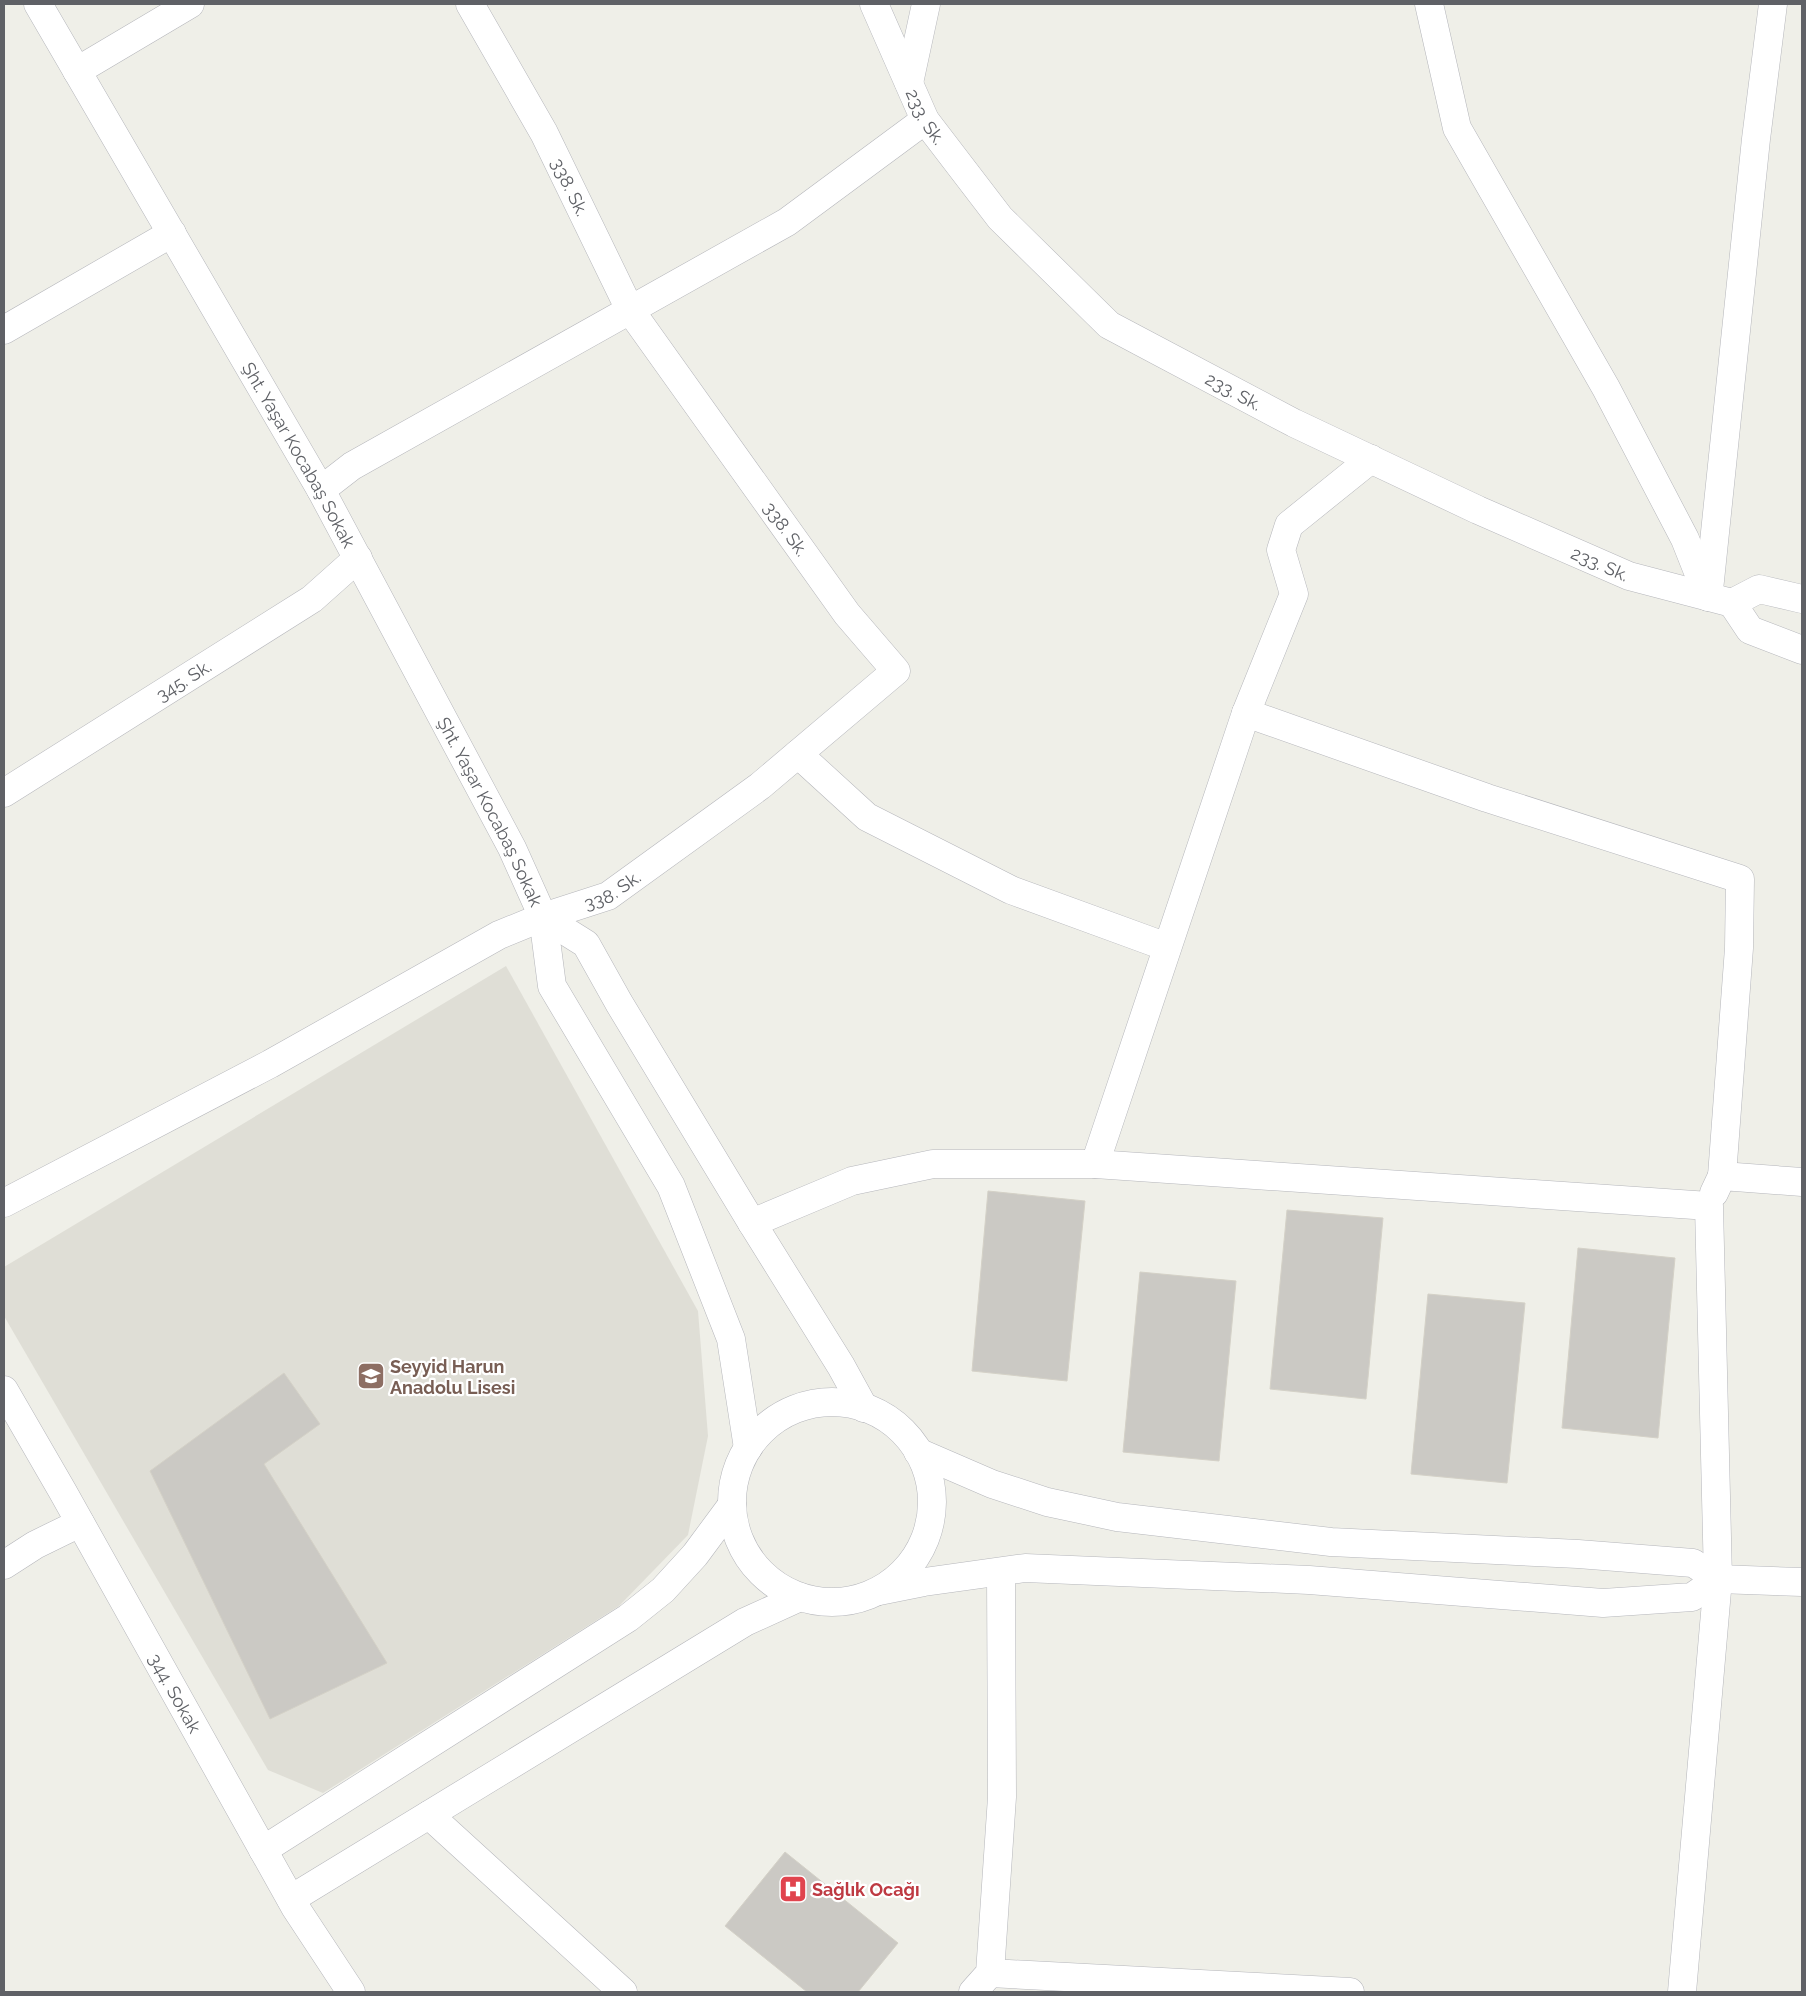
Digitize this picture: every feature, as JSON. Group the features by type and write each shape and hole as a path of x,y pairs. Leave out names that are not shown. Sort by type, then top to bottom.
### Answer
{"street":[{"name":"Şht. Yaşar Kocabaş Sokak","path":"38,4 321,490 512,848 543,917 552,986 671,1186 731,1339 748,1448"},
{"path":"77,71 190,4"},
{"name":"338. Sk.","path":"4,1203 270,1064 498,934 608,896 760,786 896,671 847,614 630,310 544,133 470,4"},
{"name":"233. Sk.","path":"874,4 925,120 1000,218 1109,325 1294,423 1478,510 1629,576 1720,600"},
{"path":"909,83 926,4"},
{"path":"1429,4 1458,128 1611,397 1720,600 1750,630 1802,650"},
{"path":"1720,600 1756,139 1773,4"},
{"path":"321,490 352,466 787,222 925,120"},
{"path":"4,330 172,233"},
{"path":"1095,1164 1246,713 1294,594 1282,550 1290,525 1371,459"},
{"name":"345. Sk.","path":"4,793 312,599 358,558"},
{"path":"1720,600 1759,589 1802,599"},
{"path":"1246,713 1487,798 1740,879 1739,948 1722,1176 1708,1206 1718,1579 1682,1992"},
{"path":"798,754 867,817 1011,890 1168,947"},
{"path":"543,917 586,944 619,1003 841,1366 864,1408"},
{"path":"752,1223 852,1181 933,1164 1095,1164 1708,1206"},
{"path":"1722,1176 1802,1182"},
{"name":"344. Sokak","path":"4,1390 291,1899 350,1992"},
{"path":"879,1591 896,1580 910,1566 921,1548 928,1530 932,1510 931,1490 926,1470 918,1452 906,1435 890,1422 864,1408 834,1403 814,1404 794,1410 776,1419 761,1432 748,1448 738,1466 733,1485 732,1505 735,1526 752,1562 771,1581 782,1589 800,1597 820,1602 840,1602 860,1598 879,1591 924,1582 1025,1568 1309,1580 1603,1603 1692,1597 1718,1579"},
{"path":"918,1452 992,1484 1047,1502 1117,1516 1331,1542 1578,1554 1692,1563 1718,1579 1802,1582"},
{"path":"263,1850 628,1618 663,1590 695,1554 732,1505"},
{"path":"4,1565 35,1545 80,1523"},
{"path":"1001,1572 1002,1797 981,1983 1350,1992"},
{"path":"291,1899 746,1622 800,1597"},
{"path":"429,1815 624,1992"}],"shaded area":[{"name":"Seyyid Harun Anadolu Lisesi","path":"506,966 698,1311 708,1436 688,1535 619,1606 323,1793 268,1770 4,1316 4,1267"}],"building":[{"path":"988,1191 1085,1201 1067,1381 972,1371"},
{"path":"1287,1210 1383,1218 1366,1399 1270,1389"},
{"path":"1578,1248 1675,1258 1658,1438 1562,1428"},
{"path":"1140,1272 1236,1281 1219,1461 1123,1452"},
{"path":"1428,1294 1525,1303 1507,1483 1411,1474"},
{"path":"284,1373 320,1424 264,1464 387,1663 270,1719 150,1471"},
{"name":"Sağlık Ocağı","path":"785,1852 898,1943 858,1992 807,1992 725,1926"}],"place":[{"name":"Seyyid Harun Anadolu Lisesi","path":"371,1376"},
{"name":"Sağlık Ocağı","path":"793,1889"}]}
